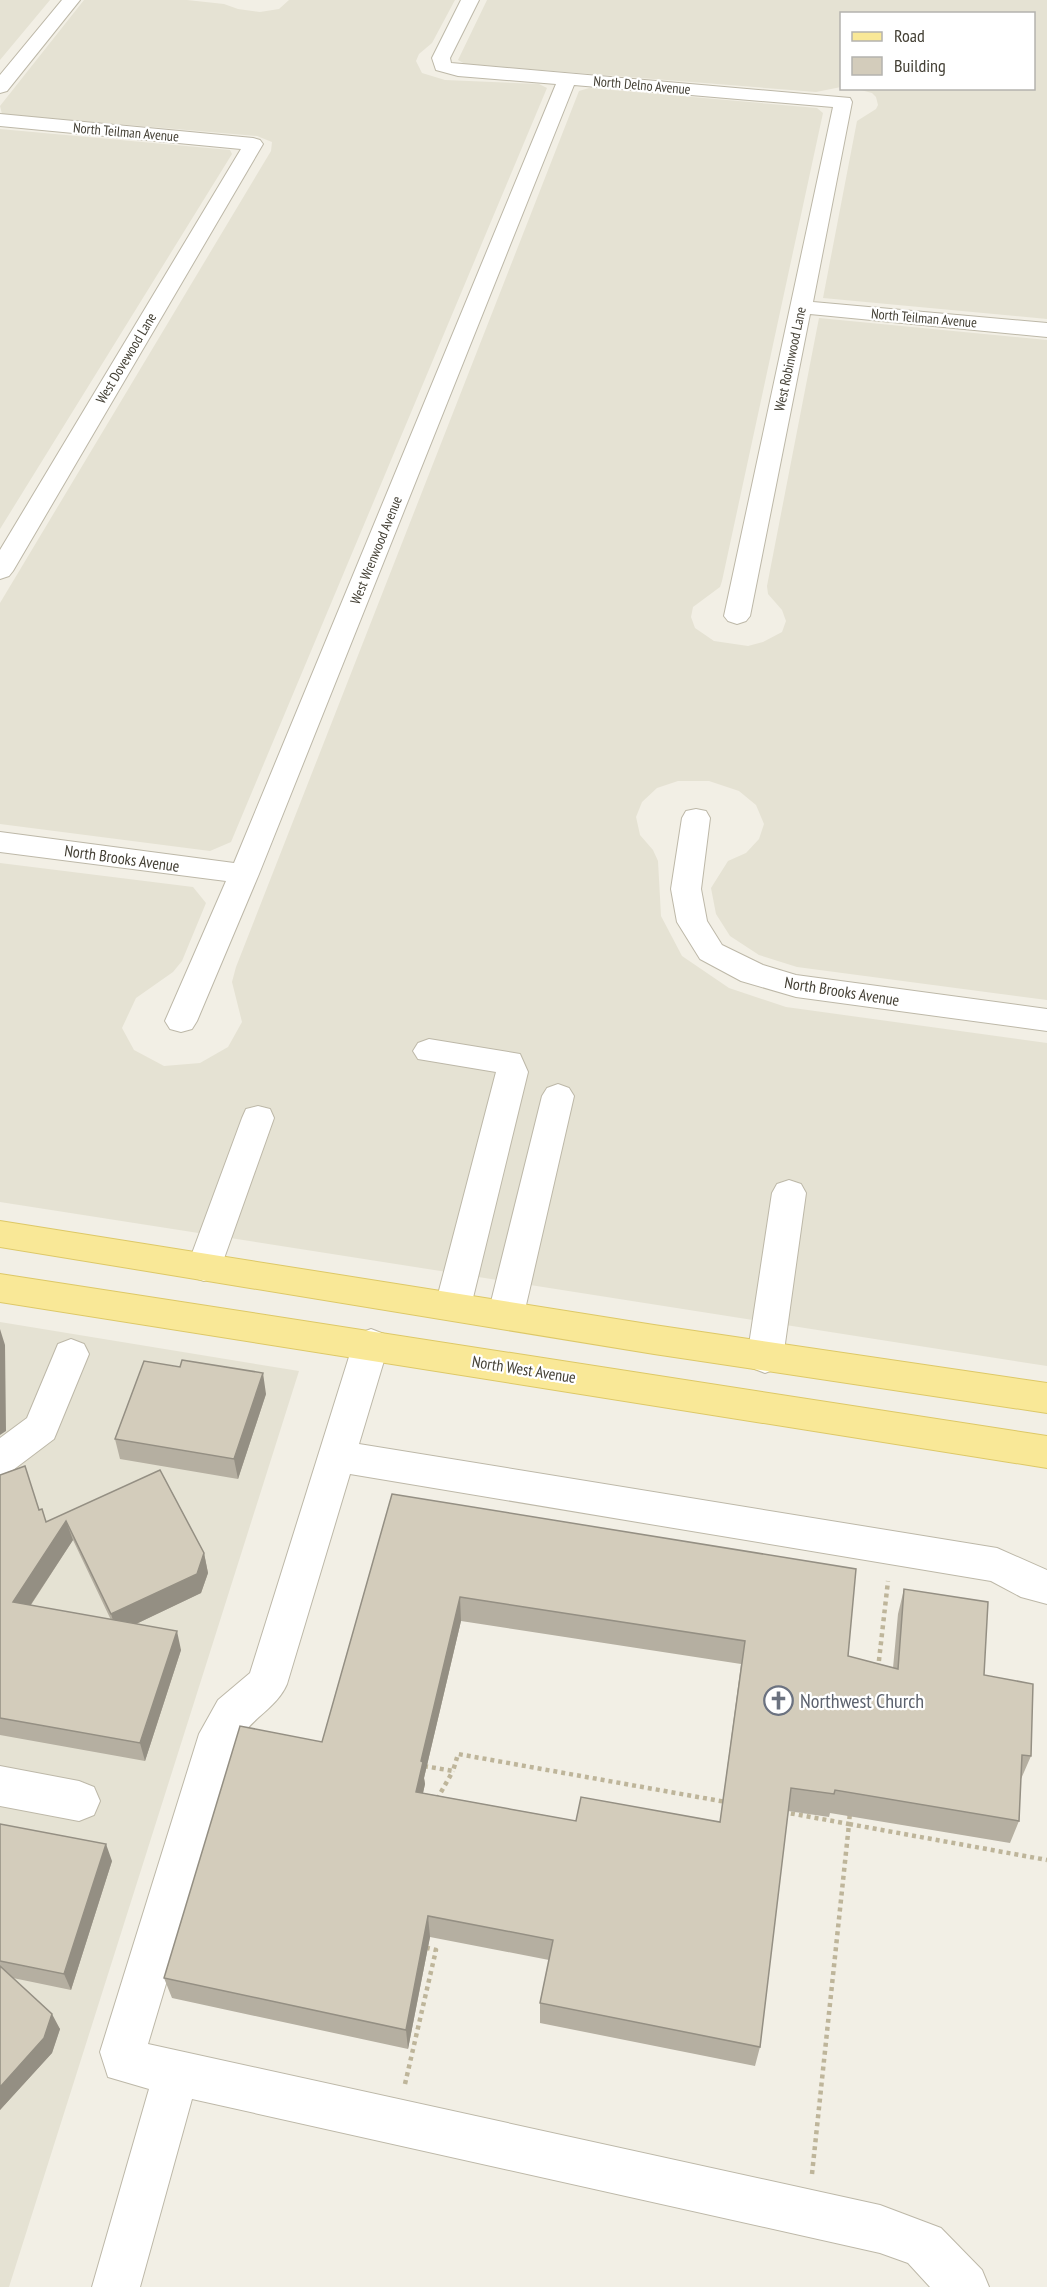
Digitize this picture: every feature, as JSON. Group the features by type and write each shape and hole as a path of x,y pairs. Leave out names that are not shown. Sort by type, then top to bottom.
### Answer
{"main road":[{"path":"0,1234 506,1314 765,1358 1047,1398"},
{"name":"North West Avenue","path":"0,1288 371,1344 1047,1452"}],"street":[{"path":"0,87 71,0"},
{"name":"North Delno Avenue","path":"470,0 441,58 442,66 458,70 843,102"},
{"name":"West Wrenwood Avenue","path":"181,1021 244,874 568,78"},
{"name":"West Robinwood Lane","path":"737,616 843,102"},
{"name":"North Teilman Avenue","path":"0,120 253,144"},
{"name":"West Dovewood Lane","path":"0,572 253,144"},
{"name":"North Teilman Avenue","path":"801,307 1047,330"},
{"name":"North Brooks Avenue","path":"696,818 686,889 692,922 711,952 752,974 796,986 1047,1020"},
{"name":"North Brooks Avenue","path":"0,842 244,874"},
{"path":"429,1051 509,1062 512,1072 453,1306"},
{"path":"506,1314 558,1096"},
{"path":"204,1267 258,1118"},
{"path":"765,1358 789,1193"},
{"path":"371,1344 267,1684 232,1713 220,1734 123,2052 124,2061 880,2229 924,2245 965,2287"},
{"path":"0,1459 41,1428 71,1354"},
{"path":"337,1456 997,1565 1035,1585 1047,1587"},
{"path":"0,1786 79,1801"},
{"path":"116,2287 177,2072"}],"path":[{"path":"873,1676 878,1670 892,1548"},
{"path":"434,1810 436,1800 453,1771 458,1754 734,1803"},
{"path":"419,1765 453,1771"},
{"path":"809,2212 851,1801"},
{"path":"780,1811 1047,1860"},
{"path":"396,2121 436,1950 419,1946"}],"shaded area":[{"path":"0,0 50,0 0,60"},
{"path":"84,0 187,0 224,4 238,9 260,12 279,9 289,0 455,0 432,43 419,54 416,61 422,73 445,80 539,84 547,88 231,842 210,851 0,824 0,603 271,151 272,142 257,136 2,114 0,106"},
{"path":"487,0 1047,0 1047,319 823,298 857,121 876,109 878,105 872,93 861,90 1035,90 1035,12 840,12 840,87 816,92 465,64 458,60"},
{"path":"589,88 817,108 823,113 722,581 720,587 693,607 691,617 695,628 714,641 748,646 763,642 782,632 786,621 782,610 768,594 767,586 819,318 1047,340 1047,1000 797,967 759,955 730,936 716,914 711,888 728,861 746,853 759,839 764,824 756,805 739,791 709,781 678,781 657,788 642,802 636,817 640,835 653,850 658,861 661,916 682,956 729,988 786,1007 1047,1043 1047,1366 0,1202 0,863 193,887 206,903 182,961 173,972 136,998 122,1028 134,1050 164,1066 200,1063 228,1047 242,1022 232,982 236,967 579,91"},
{"path":"0,129 230,150 232,154 0,529"},
{"path":"0,1322 299,1371 9,2287 0,2287"}],"building":[{"path":"182,1360 263,1373 234,1459 115,1439 144,1361 180,1367"},
{"path":"25,1466 39,1510 42,1509 46,1522 160,1470 204,1553 197,1574 111,1614 66,1521 13,1602 177,1631 140,1743 0,1718 0,1475"},
{"path":"392,1494 856,1569 848,1656 898,1669 904,1589 988,1602 984,1675 1033,1684 1031,1756 1022,1755 1019,1821 835,1790 834,1794 791,1788 760,2047 540,2003 553,1940 428,1916 406,2030 164,1978 240,1726 322,1742","holes":["460,1597 745,1641 720,1822 581,1797 576,1821 416,1792 423,1762 421,1761"]},
{"path":"0,1824 106,1844 64,1974 0,1961"},
{"path":"0,1966 52,2014 44,2038 0,2087"}],"place":[{"name":"Northwest Church","path":"779,1701"}]}
